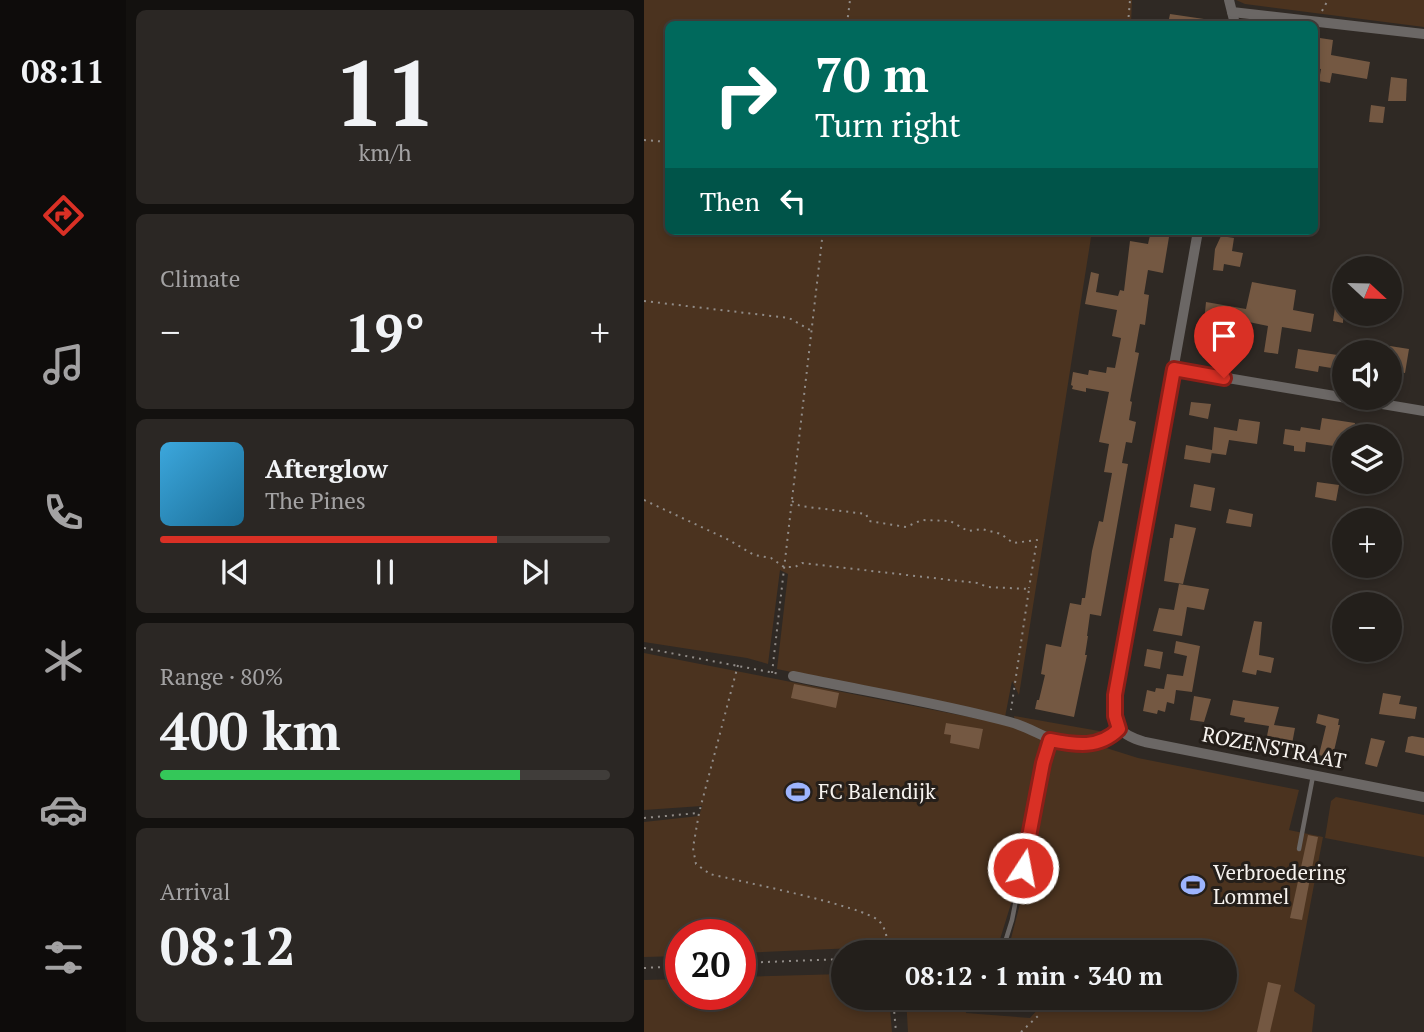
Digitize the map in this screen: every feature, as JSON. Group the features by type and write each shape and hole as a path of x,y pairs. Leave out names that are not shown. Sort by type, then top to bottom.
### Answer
{"street":[{"path":"1226,0 1234,21"},
{"path":"1232,12 1311,21"},
{"path":"1318,22 1424,34"},
{"path":"793,676 1009,722 1050,740 1075,745 1109,739 1119,729 1115,716 1115,695 1197,235"},
{"path":"1174,369 1424,411"},
{"name":"ROZENSTRAAT","path":"1119,729 1126,736 1145,742 1424,797"}],"lane":[{"path":"1006,940 1013,920 1043,763 1050,740"},
{"path":"1299,849 1313,775"}],"path":[{"path":"847,21 850,0"},
{"path":"1128,21 1130,0"},
{"path":"644,140 665,142"},
{"path":"772,673 823,235"},
{"path":"644,300 789,318 811,331"},
{"path":"644,500 729,540 754,555 771,558 784,567 794,567 802,563 977,583 988,587 1029,589"},
{"path":"792,501 800,506 866,514 869,521 906,527 922,520 950,521 968,531 982,530 1001,534 1013,543 1037,540 1009,722"},
{"path":"644,648 793,676"},
{"path":"738,665 699,813 693,848 696,864 710,874 849,908 877,919 885,928 887,940"},
{"path":"644,818 699,813"},
{"path":"756,963 831,960"},
{"path":"644,968 665,967"},
{"path":"894,1010 897,1032"},
{"path":"1021,1032 1039,1015 1040,1010"}],"shaded area":[{"path":"644,0 1132,0 1131,21 665,21 665,235 1091,235 1019,695 1012,681 1005,717 777,669 788,574 780,570 768,664 747,658 644,642"},
{"path":"1236,0 1424,0 1424,27 1245,4"},
{"path":"644,653 1010,725 1047,742 1039,762 1038,788 1026,855 1000,940 831,940 831,949 756,952 756,919 665,919 665,956 644,957 644,822 699,816 702,806 644,810"},
{"path":"1014,716 1099,731 1103,734 1099,740 1065,739 1015,721"},
{"name":"Verbroedering Lommel","path":"1058,746 1100,746 1138,758 1299,790 1289,830 1323,837 1294,991 1315,1005 1312,1032 908,1032 907,1010 966,1010 966,1013 1030,1018 1037,1010 1237,1010 1237,940 1011,940 1033,854 1047,781 1044,765 1047,754"},
{"path":"1336,797 1424,815 1424,857 1325,838 1331,801"},
{"path":"831,974 831,1010 890,1010 892,1032 644,1032 644,980 665,979 665,1010 756,1010 756,977"}],"building":[{"path":"1170,14 1204,19 1204,21 1169,21"},
{"path":"1320,38 1333,40 1331,55 1370,62 1367,79 1332,73 1330,83 1319,81 1321,69 1318,69"},
{"path":"1391,77 1407,79 1406,101 1388,101"},
{"path":"1371,105 1385,107 1383,123 1369,122"},
{"path":"1150,235 1169,235 1163,273 1148,270 1144,294 1149,295 1145,325 1140,324 1135,352 1139,353 1130,401 1129,420 1136,422 1132,443 1126,442 1122,463 1128,464 1101,616 1090,614 1087,655 1074,717 1035,709 1045,675 1041,674 1046,644 1061,647 1070,603 1081,605 1082,598 1085,598 1092,551 1099,521 1103,522 1112,473 1104,472 1109,444 1099,442 1109,392 1086,388 1086,392 1072,389 1073,372 1088,375 1089,370 1106,373 1107,367 1115,368 1121,338 1112,336 1117,310 1085,304 1091,272 1099,274 1096,292 1118,296 1120,290 1124,291 1130,241 1148,244"},
{"path":"1221,236 1234,238 1232,251 1243,253 1240,267 1224,264 1223,271 1213,270 1215,249"},
{"path":"1252,282 1296,290 1293,310 1314,314 1311,332 1282,327 1278,354 1264,352 1268,326 1244,321 1242,331 1239,331 1238,335 1220,331 1217,345 1202,342 1206,302 1246,309"},
{"path":"1402,348 1409,349 1405,373 1402,373"},
{"path":"1298,349 1332,354 1332,368 1319,366 1318,372 1295,368"},
{"path":"1191,402 1211,404 1208,419 1189,415"},
{"path":"1322,418 1355,423 1332,424 1332,446 1306,442 1305,452 1294,451 1294,446 1283,444 1285,429 1300,431 1301,427 1320,430"},
{"path":"1239,419 1260,422 1257,444 1229,440 1226,455 1212,453 1210,463 1184,459 1186,445 1212,450 1214,427 1237,431"},
{"path":"1317,482 1332,484 1332,494 1337,494 1336,501 1315,497"},
{"path":"1194,484 1215,488 1211,511 1190,507"},
{"path":"1229,509 1253,514 1251,527 1226,523"},
{"path":"1175,524 1196,528 1183,584 1164,581 1170,538 1173,538"},
{"path":"1179,584 1209,589 1204,610 1187,607 1182,636 1153,631 1159,608 1174,610"},
{"path":"1254,621 1262,622 1259,655 1274,658 1271,673 1257,670 1256,675 1242,672"},
{"path":"1176,641 1200,646 1192,692 1176,690 1174,704 1167,702 1165,712 1158,710 1157,714 1143,711 1147,690 1155,692 1156,688 1164,689 1167,674 1183,676 1187,656 1174,653"},
{"path":"1147,649 1163,652 1160,669 1144,666"},
{"path":"794,684 839,693 836,708 791,698"},
{"path":"1383,693 1401,696 1399,704 1417,707 1415,719 1379,714"},
{"path":"1194,696 1211,699 1204,722 1190,720"},
{"path":"1233,700 1279,707 1274,725 1295,728 1292,744 1274,741 1274,737 1267,736 1269,726 1244,722 1245,718 1230,715"},
{"path":"1318,714 1339,719 1334,751 1330,758 1319,755 1326,726 1316,723"},
{"path":"946,723 983,729 979,749 950,743 951,735 944,734"},
{"path":"1408,737 1424,738 1424,756 1405,752"},
{"path":"1371,738 1385,741 1377,767 1365,764"},
{"path":"1308,835 1318,837 1302,920 1290,918"},
{"path":"1268,982 1281,985 1270,1032 1257,1032"}],"place":[{"name":"FC Balendijk","path":"798,792"},
{"name":"Verbroedering Lommel","path":"1193,885"}],"route":[{"path":"1023,868 1043,763 1050,740 1075,745 1091,744 1109,739 1119,729 1114,708 1115,695 1174,369 1224,378"}]}
